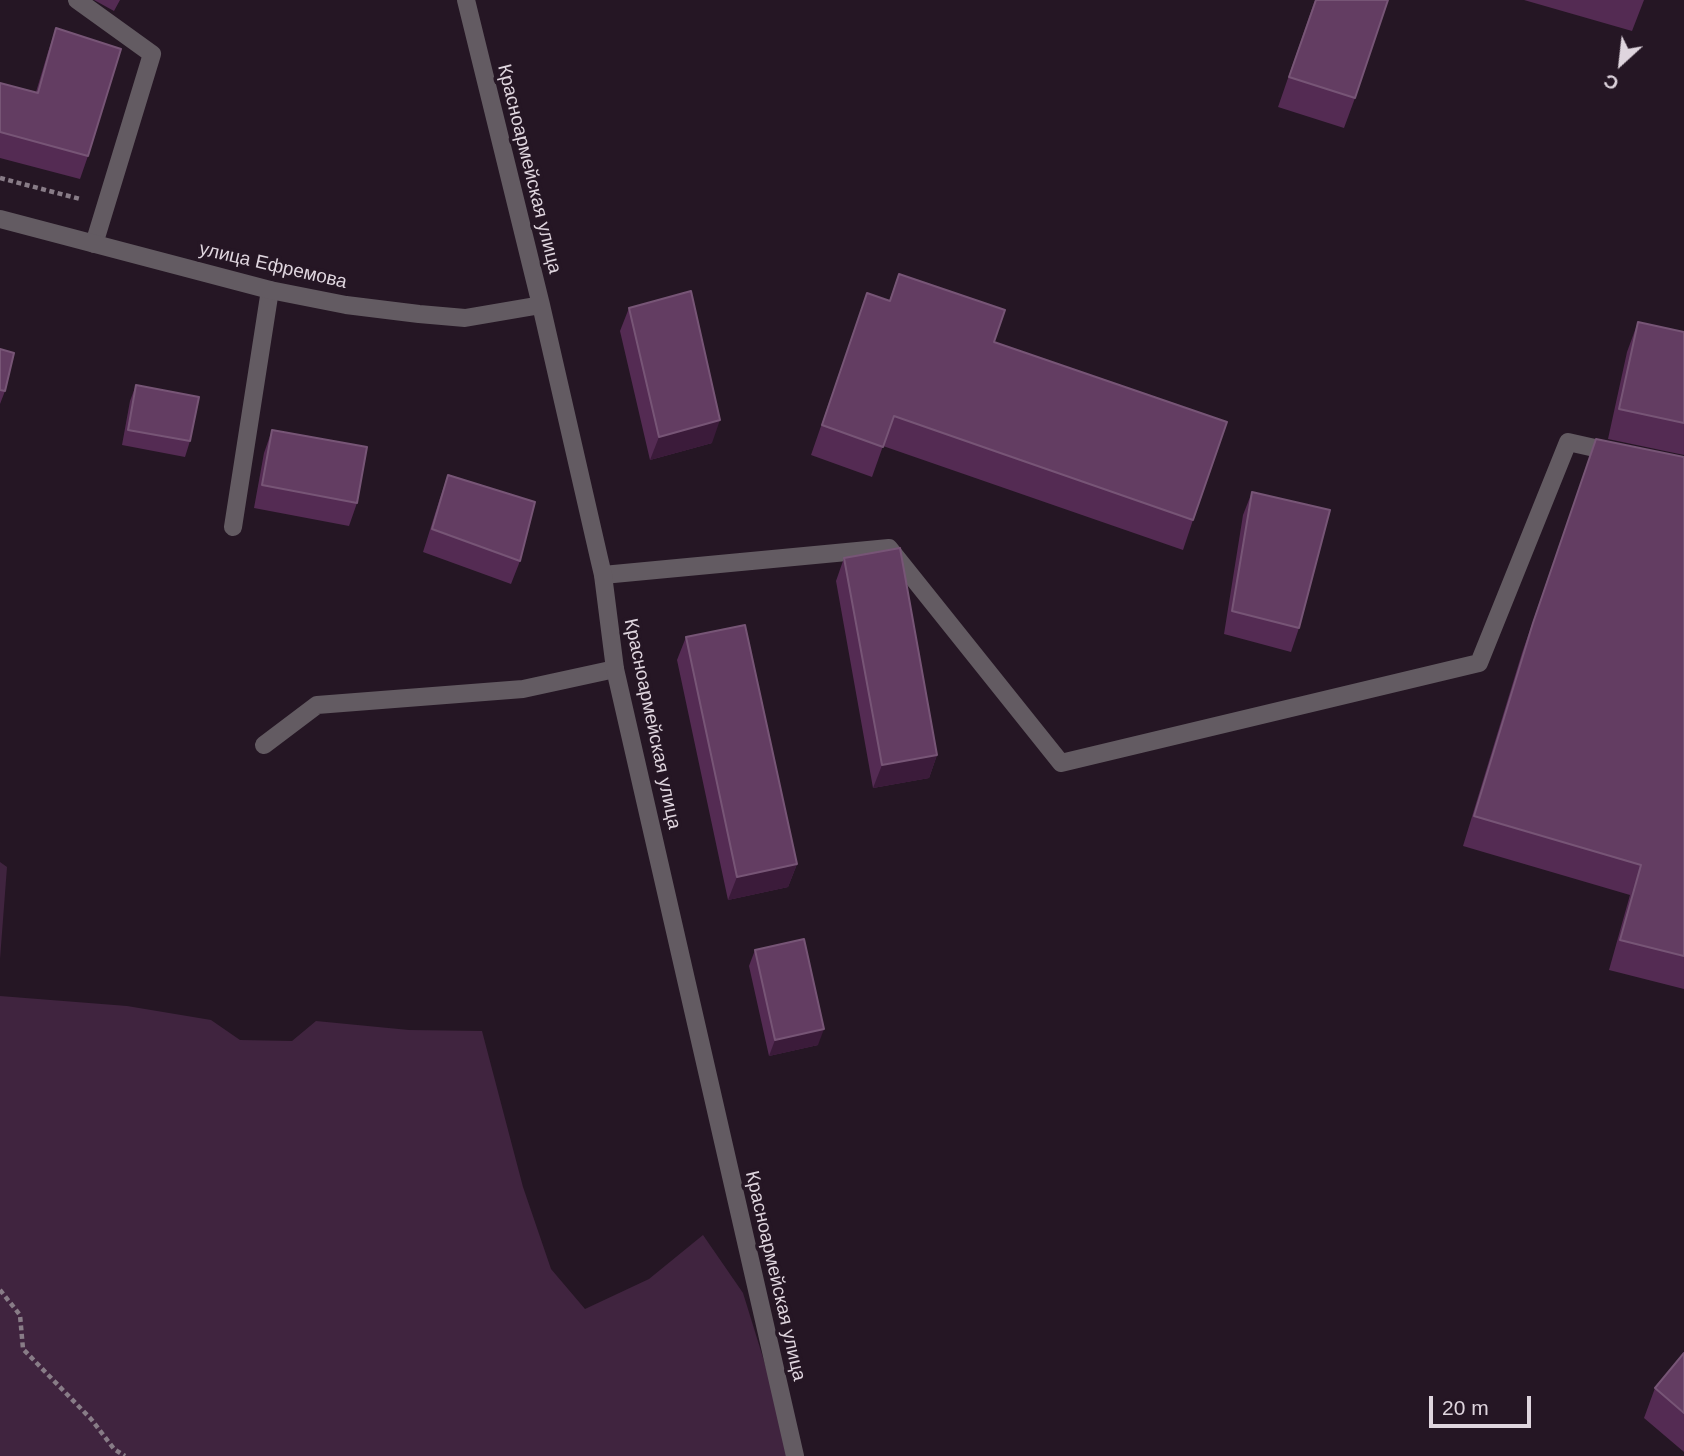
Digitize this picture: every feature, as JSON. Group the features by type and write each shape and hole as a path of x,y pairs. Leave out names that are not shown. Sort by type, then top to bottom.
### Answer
{"street":[{"path":"77,0 152,54 94,244"},
{"name":"Красноармейская улица","path":"467,0 603,575 615,669 795,1456"},
{"name":"улица Ефремова","path":"0,219 270,290 346,305 465,318 541,304"},
{"path":"233,527 270,290"},
{"path":"603,575 888,548 1061,763 1479,663 1568,442 1632,457"},
{"path":"264,745 317,705 523,689 615,669"}],"path":[{"path":"0,178 106,206"},
{"path":"0,1290 20,1315 23,1349 91,1419 114,1450 125,1456"}],"shaded area":[{"path":"0,862 7,867 0,959"},
{"path":"0,996 127,1006 211,1020 240,1040 292,1041 316,1021 409,1030 482,1031 523,1187 551,1269 585,1309 649,1279 703,1235 743,1293 769,1377 787,1456 0,1456"}],"building":[{"path":"1316,0 1388,0 1355,98 1289,77"},
{"path":"56,28 121,49 88,156 0,132 0,83 38,93"},
{"path":"899,274 1005,310 994,342 1227,422 1193,520 894,416 883,447 822,425 867,293 890,301"},
{"path":"691,291 720,420 659,437 629,308"},
{"path":"1638,322 1684,332 1684,423 1619,409"},
{"path":"0,349 14,353 5,391 0,390"},
{"path":"136,385 199,397 190,441 128,430"},
{"path":"272,430 367,447 357,503 262,485"},
{"path":"1596,439 1684,457 1684,956 1620,940 1641,865 1474,816 1533,623"},
{"path":"448,475 535,502 520,561 432,529"},
{"path":"1252,492 1330,510 1299,628 1232,611"},
{"path":"900,548 937,755 882,765 844,558"},
{"path":"745,625 797,864 737,877 686,637"},
{"path":"804,939 824,1029 775,1040 755,950"},
{"path":"1684,1353 1684,1413 1655,1388"}]}
